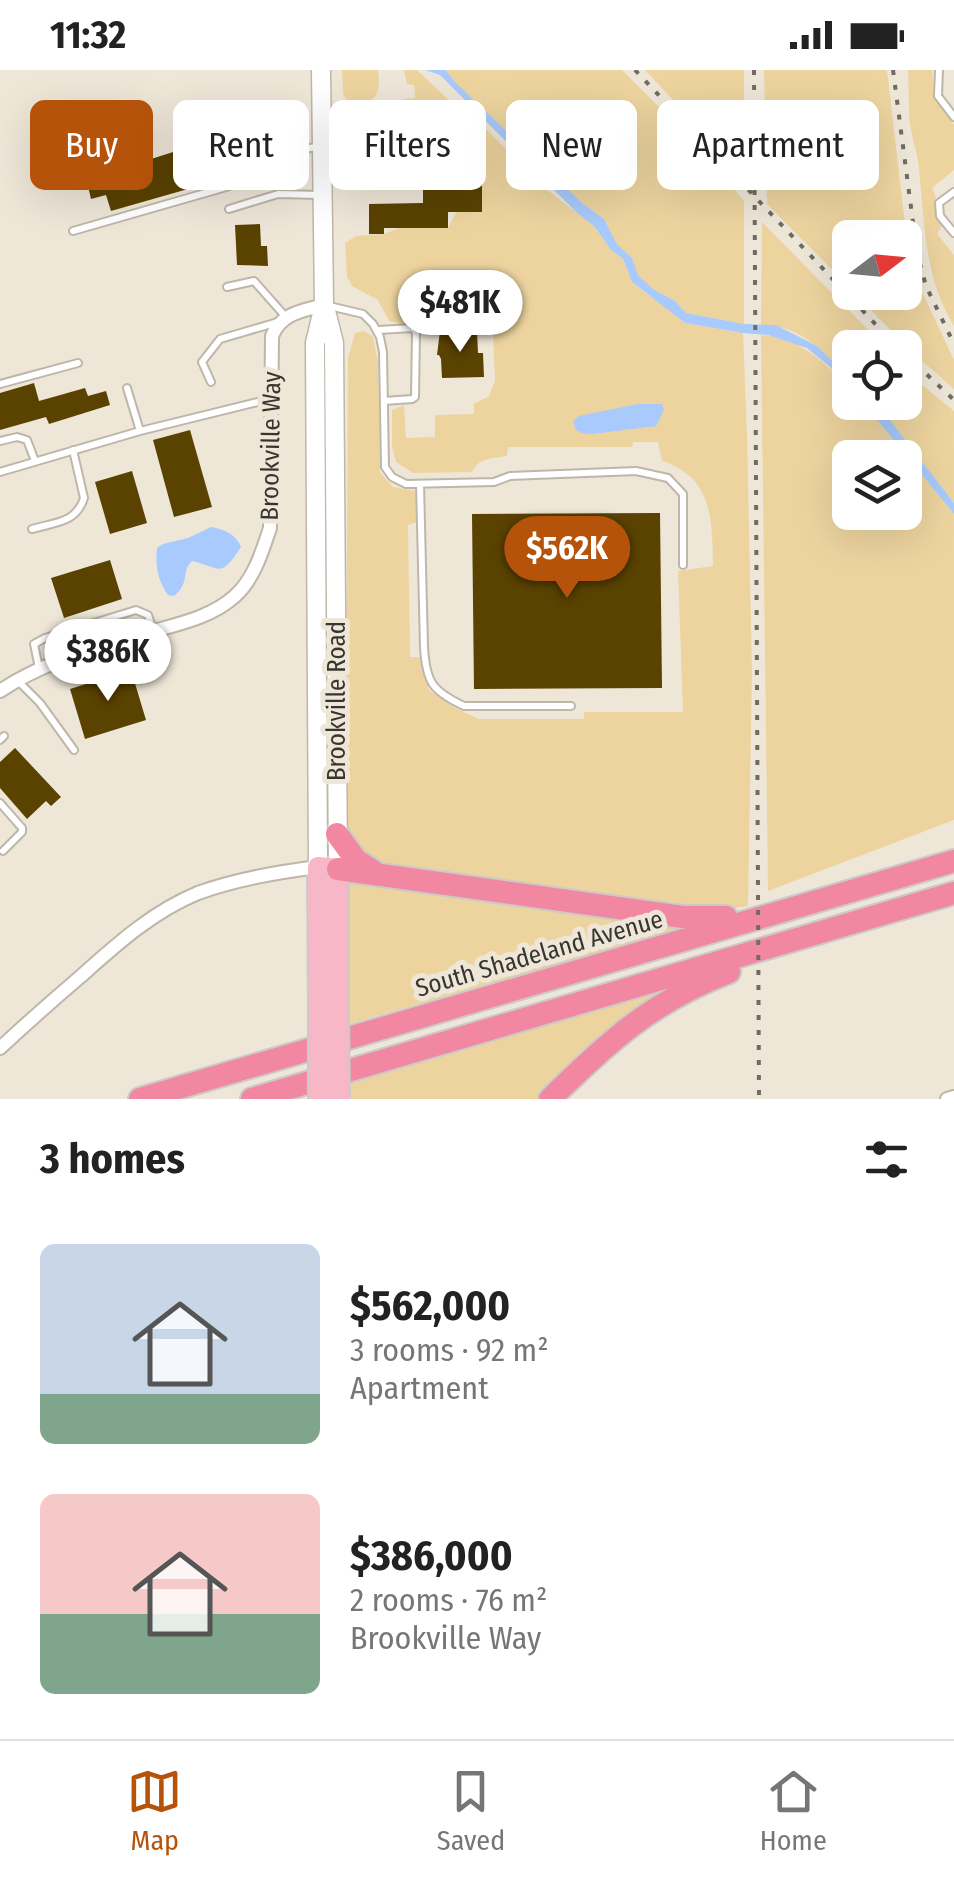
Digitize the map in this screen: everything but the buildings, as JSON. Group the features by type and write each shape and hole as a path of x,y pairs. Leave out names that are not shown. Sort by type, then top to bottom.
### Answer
{"highway":[{"path":"337,834 356,860 381,875"},
{"name":"South Shadeland Avenue","path":"140,1099 954,860"},
{"path":"328,868 683,917 730,917 813,902"},
{"path":"252,1099 954,894"},
{"path":"550,1099 598,1051 658,1006 709,979 833,929"}],"main road":[{"name":"Brookville Road","path":"321,70 324,305 334,343 337,834 328,868"},
{"name":"Brookville Road","path":"320,1099 328,1011 328,868 315,343 324,305"},
{"name":"Brookville Road","path":"328,1011 339,1099"}],"street":[{"path":"283,319 324,305"},
{"name":"Brookville Way","path":"0,691 63,658 214,610 235,596 248,579 270,528 271,340 283,319"},
{"path":"0,1048 116,944 156,915 210,889 271,874 328,868"},
{"path":"946,1099 954,1097"}],"lane":[{"path":"939,70 938,96 954,116"},
{"path":"73,230 254,179 288,152 322,146"},
{"path":"954,192 939,203 940,216 954,233"},
{"path":"228,209 278,194 322,195"},
{"path":"211,382 202,362 220,339 283,319 254,281 228,287"},
{"path":"324,305 358,312 378,330 384,352 385,466 392,477 406,484 636,471 668,478 683,494 684,565"},
{"path":"378,330 414,328 416,333 417,392 412,399 384,401"},
{"path":"0,384 78,363"},
{"path":"127,388 140,431"},
{"path":"0,472 271,398"},
{"path":"0,441 27,440 35,461"},
{"path":"32,529 75,516 82,504 73,450"},
{"path":"420,484 425,668 430,684 464,706 571,706"},
{"path":"39,668 34,644 45,638 136,610 148,615 153,631"},
{"path":"16,680 40,703 74,750"},
{"path":"0,803 22,828 1,851"}],"shaded area":[{"path":"342,70 378,70 379,86 371,100 347,100"},
{"path":"404,70 417,70 449,100 403,100 415,98 414,85 407,84"},
{"path":"446,70 622,70 657,105 657,190 735,190 744,201 744,324 686,313 675,301 653,289 637,274 632,258 617,244 604,219 568,190 637,190 637,100 506,100 506,131 486,111 486,100 474,100"},
{"path":"645,70 744,70 744,100 673,100"},
{"path":"764,70 887,70 904,220 832,220 832,270 767,204 767,190 879,190 879,100 765,100"},
{"path":"908,70 932,70 934,94 954,125 954,170 932,188 942,226 937,234 954,255 954,326 931,270 910,124"},
{"path":"486,129 506,149 506,190 547,190 594,226 611,250 623,259 632,282 685,323 743,333 752,672 748,906 694,909 382,867 362,854 348,835 343,747 348,358 355,333 364,331 373,337 378,362 380,472 393,487 415,491 417,522 408,525 410,657 420,657 429,690 455,708 479,719 584,719 584,712 683,712 678,571 713,566 706,502 691,478 662,461 658,442 633,442 632,447 508,447 507,456 482,461 472,472 413,473 396,462 392,410 404,405 406,438 435,437 435,415 474,414 474,404 489,396 495,381 493,335 484,315 477,310 438,311 414,323 389,321 378,300 352,286 347,277 345,243 356,236 384,234 399,228 448,228 468,190 486,190"},
{"path":"762,222 832,293 832,310 849,310 868,330 832,330 832,361 799,335 761,325"},
{"path":"922,292 954,360 954,389 922,361 922,330 890,330 871,310 922,310"},
{"path":"761,335 800,346 832,371 832,420 877,420 893,440 832,440 832,530 922,530 922,475 954,514 954,820 768,891"},
{"path":"922,385 954,411 954,503 922,462 922,440 905,440 890,420 922,420"},
{"path":"348,879 691,925 349,1024"},
{"path":"711,970 573,1063 538,1099 351,1099 351,1080"}],"water":[{"path":"425,70 446,70 474,100 465,100 440,75"},
{"path":"486,111 506,131 506,141 486,121"},
{"path":"554,190 568,190 604,219 617,244 632,258 638,275 686,313 744,324 776,325 817,346 832,361 832,369 807,348 768,335 685,323 632,282 623,259"},
{"path":"638,404 662,404 664,410 656,426 592,434 576,430 573,421 579,416"},
{"path":"877,420 890,420 905,440 893,440"},
{"path":"922,462 954,503 954,514 922,475"},
{"path":"211,527 229,533 241,547 229,564 220,569 192,561 179,591 168,595 158,573 157,548"}],"railway":[{"path":"635,70 881,330"},
{"path":"754,70 759,1099"},
{"path":"893,70 917,253 926,286 954,344"},
{"path":"922,370 954,400"}]}
